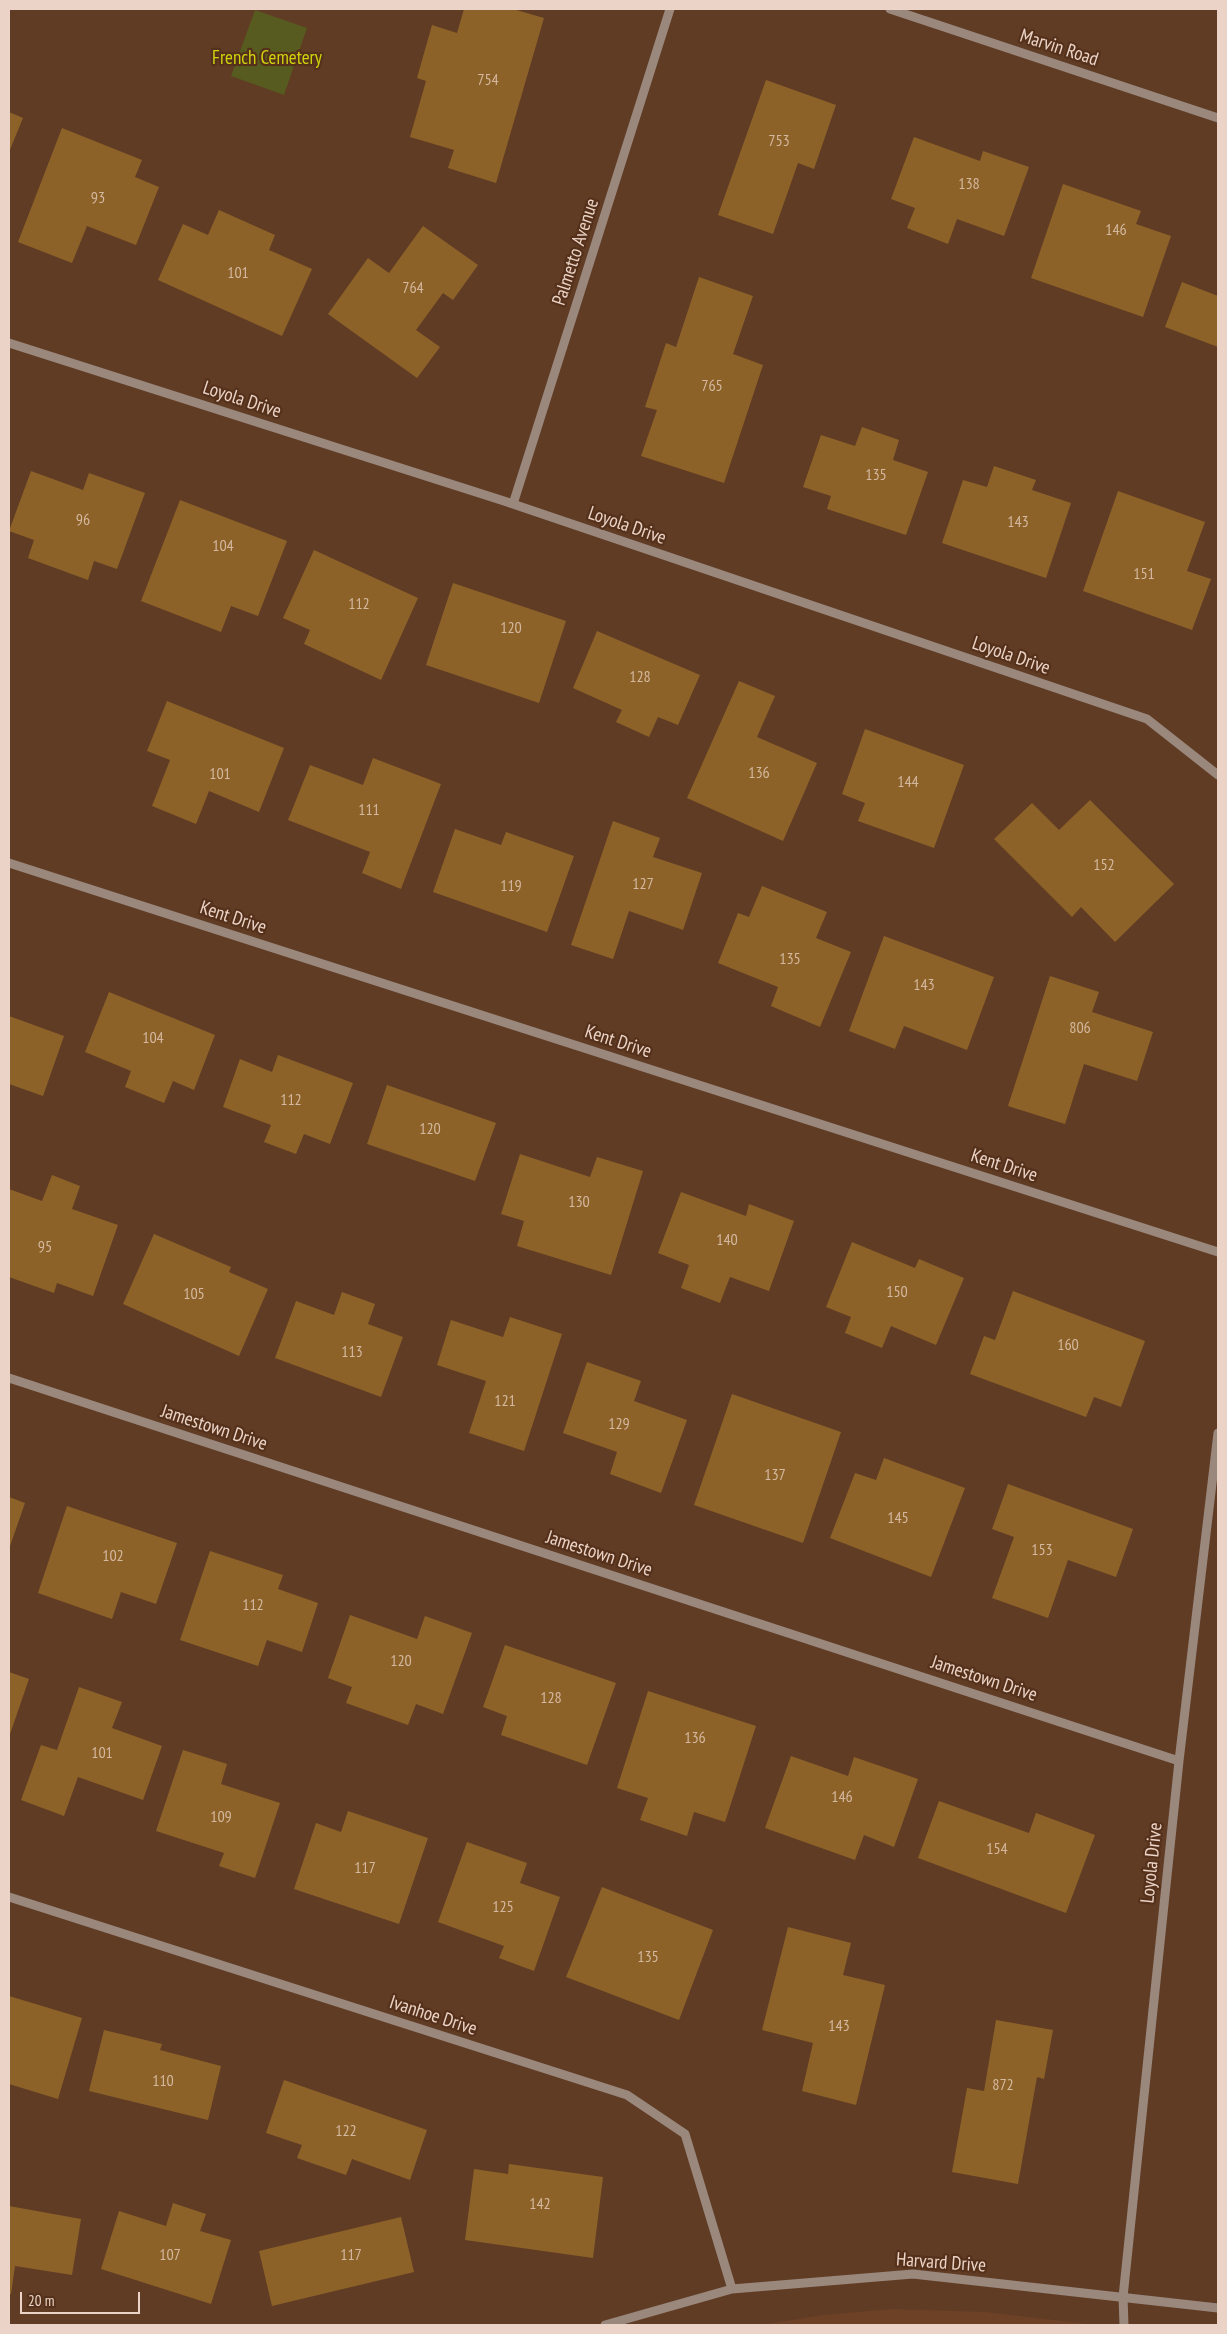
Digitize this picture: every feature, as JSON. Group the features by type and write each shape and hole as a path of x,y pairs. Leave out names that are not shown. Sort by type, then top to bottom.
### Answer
{"street":[{"name":"Palmetto Avenue","path":"513,504 670,9"},
{"name":"Marvin Road","path":"890,9 1218,118"},
{"name":"Loyola Drive","path":"9,343 513,504 1147,719 1218,775"},
{"name":"Kent Drive","path":"9,863 1218,1252"},
{"name":"Jamestown Drive","path":"9,1378 1179,1761"},
{"name":"Loyola Drive","path":"1124,2325 1123,2297 1179,1761 1218,1433"},
{"name":"Ivanhoe Drive","path":"9,1896 627,2095 686,2134 732,2289"},
{"name":"Harvard Drive","path":"605,2325 622,2323 732,2289 913,2274 1218,2308"}],"shaded area":[{"path":"891,2309 986,2312 1096,2325 761,2325 823,2315"}],"green space":[{"name":"French Cemetery","path":"255,10 307,28 284,95 231,76"}],"building":[{"path":"464,9 513,9 544,18 496,183 448,168 454,150 410,137 426,81 417,78 432,25 457,33"},
{"path":"766,80 836,105 814,169 798,163 773,234 718,215"},
{"path":"9,112 23,118 9,152"},
{"path":"62,128 142,160 135,177 159,187 136,245 87,226 72,263 18,242"},
{"path":"914,137 980,161 983,151 1029,167 1004,236 957,219 948,244 907,228 915,208 891,199"},
{"path":"1063,184 1141,211 1136,224 1171,236 1143,317 1031,278"},
{"path":"219,210 275,235 269,250 312,269 282,336 158,280 183,224 208,235"},
{"path":"423,226 478,265 453,300 443,293 416,330 440,347 417,378 328,314 368,258 389,273"},
{"path":"699,277 753,296 733,354 763,365 724,483 641,456 657,410 645,407 666,343 676,347"},
{"path":"1182,282 1218,296 1218,347 1165,327"},
{"path":"862,427 899,440 893,460 928,472 906,535 827,509 831,496 803,487 821,435 855,446"},
{"path":"994,466 1036,480 1032,490 1071,503 1046,578 942,543 963,480 987,487"},
{"path":"31,471 83,490 89,473 145,493 117,569 94,561 88,580 28,558 34,540 9,531"},
{"path":"1118,491 1205,522 1187,571 1211,579 1192,630 1083,591"},
{"path":"180,500 287,541 258,616 231,606 221,632 141,601"},
{"path":"314,550 418,598 381,680 304,644 310,630 283,618"},
{"path":"453,583 566,621 539,703 426,665"},
{"path":"597,631 700,675 678,725 658,717 649,737 616,722 622,710 573,688"},
{"path":"739,681 775,696 757,737 817,763 783,841 687,798"},
{"path":"167,701 284,748 259,812 209,791 196,824 152,806 170,760 147,751"},
{"path":"865,729 964,765 934,848 858,821 865,803 842,794"},
{"path":"373,758 441,784 401,889 362,873 370,852 288,820 310,765 363,785"},
{"path":"1090,800 1174,884 1115,942 1081,907 1072,917 994,839 1032,803 1059,830"},
{"path":"613,821 660,838 653,857 702,873 683,930 629,911 613,959 571,945"},
{"path":"455,829 501,845 506,832 574,856 547,932 433,892"},
{"path":"762,886 827,912 816,938 851,952 820,1027 771,1006 778,987 718,963 738,913 749,917"},
{"path":"884,936 994,977 967,1050 904,1026 895,1049 849,1031"},
{"path":"1050,976 1099,992 1092,1012 1153,1032 1137,1081 1084,1064 1065,1124 1008,1106"},
{"path":"109,992 215,1035 194,1090 173,1081 164,1103 125,1087 131,1071 85,1052"},
{"path":"9,1016 64,1036 43,1096 9,1084"},
{"path":"278,1055 353,1083 330,1144 304,1134 296,1154 264,1142 271,1125 223,1107 240,1059 272,1072"},
{"path":"387,1085 496,1123 475,1181 367,1144"},
{"path":"520,1154 590,1177 597,1157 643,1171 611,1275 517,1246 524,1221 501,1214"},
{"path":"52,1175 80,1186 72,1209 118,1225 93,1296 57,1283 54,1293 9,1277 9,1189 42,1201"},
{"path":"681,1192 746,1216 749,1204 794,1221 769,1291 730,1277 720,1303 681,1288 689,1265 658,1253"},
{"path":"154,1234 231,1267 229,1272 268,1289 239,1356 123,1304"},
{"path":"852,1242 915,1268 919,1259 964,1278 936,1345 891,1326 882,1348 845,1333 851,1317 826,1307"},
{"path":"1013,1291 1145,1341 1121,1407 1094,1397 1086,1417 970,1374 984,1336 995,1340"},
{"path":"342,1292 375,1304 368,1324 403,1337 381,1397 275,1358 296,1301 334,1315"},
{"path":"510,1317 562,1334 524,1451 469,1433 486,1381 437,1365 451,1320 503,1337"},
{"path":"587,1362 641,1381 634,1401 687,1420 661,1493 610,1474 617,1452 563,1433"},
{"path":"732,1394 841,1432 803,1543 694,1505"},
{"path":"884,1458 965,1488 931,1577 830,1538 855,1473 876,1480"},
{"path":"1008,1484 1133,1529 1116,1577 1068,1560 1048,1618 992,1598 1014,1537 992,1529"},
{"path":"9,1497 25,1503 9,1549"},
{"path":"67,1506 177,1543 156,1604 121,1592 112,1619 38,1593"},
{"path":"210,1551 283,1575 278,1589 318,1603 302,1652 267,1640 258,1666 180,1640"},
{"path":"350,1615 417,1639 425,1616 472,1633 443,1714 416,1704 408,1725 346,1703 352,1687 328,1678"},
{"path":"505,1645 616,1683 587,1765 501,1735 507,1716 483,1707"},
{"path":"9,1672 29,1679 9,1737"},
{"path":"79,1687 122,1702 112,1728 162,1746 143,1800 78,1777 64,1816 21,1800 41,1745 57,1750"},
{"path":"648,1691 756,1726 725,1822 694,1812 687,1836 640,1820 648,1798 617,1788"},
{"path":"183,1750 227,1764 221,1784 280,1803 255,1878 219,1866 224,1853 156,1831"},
{"path":"791,1756 848,1776 854,1757 918,1779 894,1847 864,1835 855,1860 765,1828"},
{"path":"939,1801 1029,1833 1036,1813 1095,1835 1066,1913 918,1858"},
{"path":"348,1811 428,1838 399,1924 294,1889 316,1823 341,1832"},
{"path":"467,1842 527,1863 520,1883 560,1897 534,1971 499,1958 504,1946 438,1922"},
{"path":"602,1887 713,1930 679,2020 566,1977"},
{"path":"788,1927 851,1943 843,1975 885,1985 856,2105 802,2091 813,2043 762,2030"},
{"path":"9,1996 82,2018 58,2099 9,2084"},
{"path":"996,2020 1053,2030 1044,2079 1037,2077 1018,2184 952,2172 967,2088 984,2091"},
{"path":"104,2030 162,2044 160,2050 221,2066 208,2120 89,2091"},
{"path":"284,2080 427,2130 410,2180 352,2159 346,2175 297,2158 302,2145 266,2133"},
{"path":"509,2164 603,2177 593,2258 465,2240 474,2169 508,2174"},
{"path":"173,2203 206,2214 200,2231 231,2240 211,2304 101,2269 119,2211 166,2226"},
{"path":"9,2206 81,2219 72,2275 15,2266 11,2294 9,2294"},
{"path":"401,2217 414,2272 272,2306 259,2251"}]}
